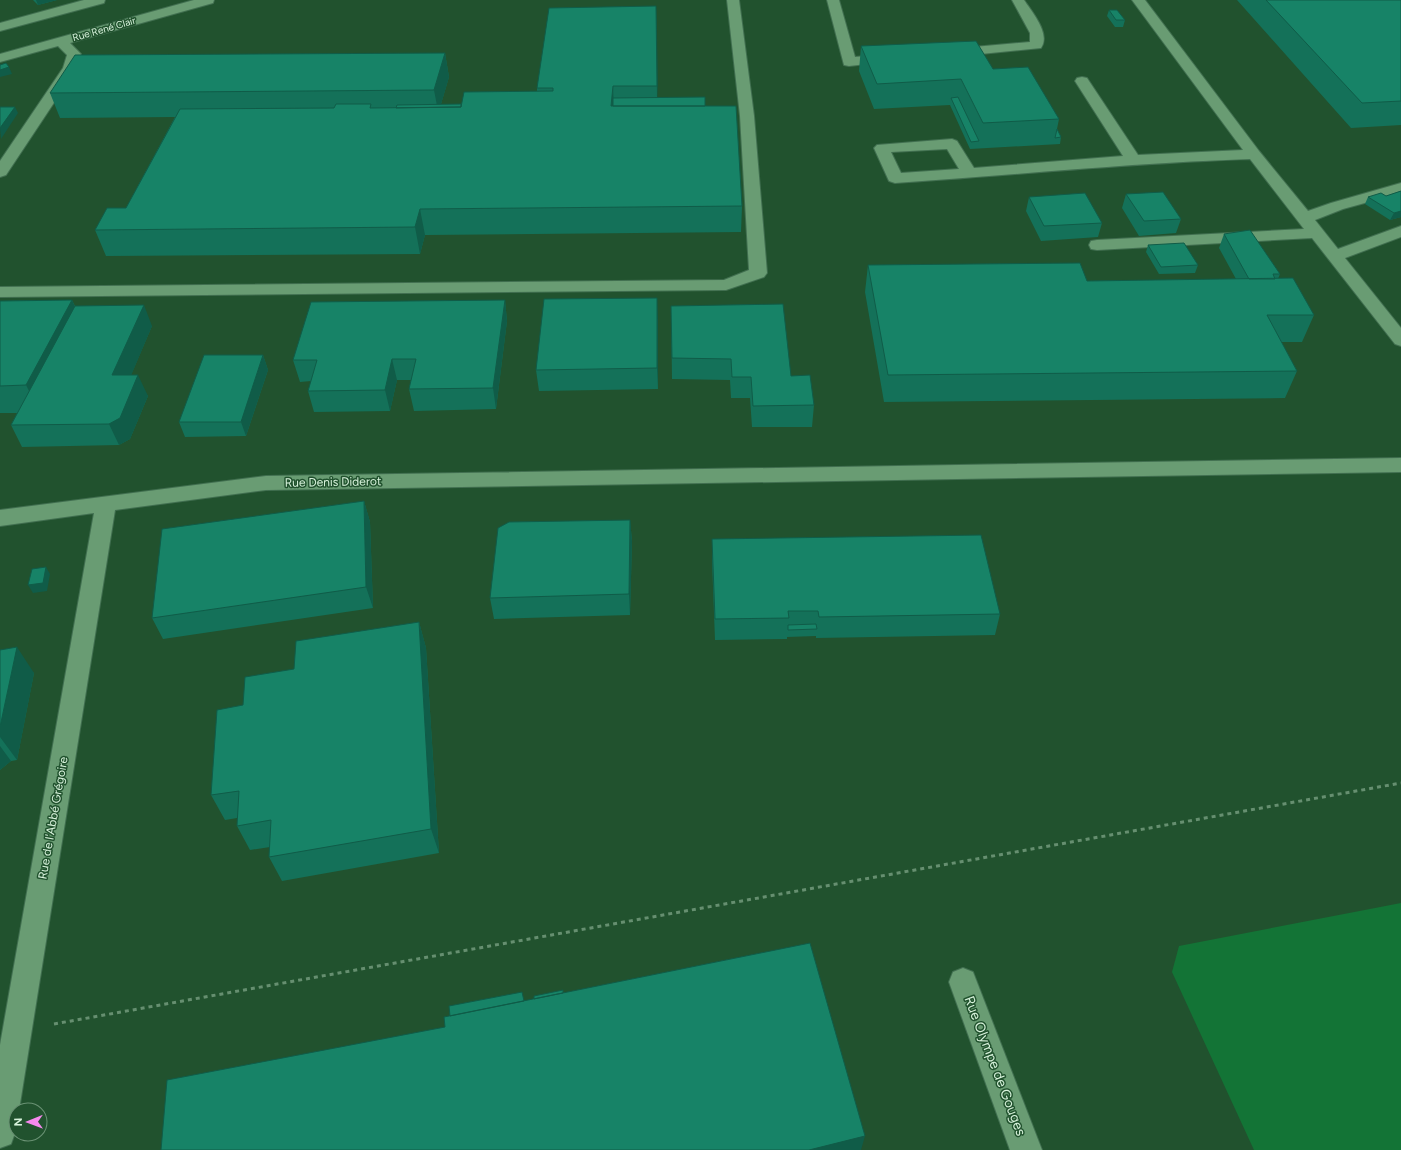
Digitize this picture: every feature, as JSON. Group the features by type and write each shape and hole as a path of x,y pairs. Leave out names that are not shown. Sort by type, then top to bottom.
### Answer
{"street":[{"path":"0,27 99,0"},
{"name":"Rue René Clair","path":"0,58 208,0"},
{"path":"0,292 726,285 758,273 747,116 732,0"},
{"path":"833,0 849,62 903,57"},
{"path":"935,54 1036,45 1037,33 1018,0"},
{"path":"1138,0 1254,154 1401,340"},
{"path":"0,172 70,68 74,54 61,41"},
{"path":"1082,81 1133,159"},
{"path":"969,173 952,144 882,148 895,178 969,173 1133,159 1254,154"},
{"path":"1305,218 1337,206 1401,188"},
{"path":"1335,256 1401,231"},
{"path":"1097,244 1317,233"},
{"name":"Rue Denis Diderot","path":"0,518 266,483 1401,465"},
{"name":"Rue de l'Abbé Grégoire","path":"0,1133 106,503"},
{"name":"Rue Olympe de Gouges","path":"963,982 1026,1150"}],"path":[{"path":"17,1030 1401,783"}],"shaded area":[{"path":"1401,903 1401,1150 1254,1150 1172,972 1179,946"}],"building":[{"path":"1266,0 1401,0 1401,101 1362,103"},
{"path":"656,6 657,86 613,86 611,106 736,106 742,206 420,209 415,227 95,230 107,208 126,208 180,109 334,108 336,104 371,104 370,108 461,107 464,92 553,91 553,88 537,88 549,8"},
{"path":"1109,10 1117,10 1125,20 1116,20"},
{"path":"976,41 993,69 1028,67 1059,119 983,123 961,79 877,84 861,46"},
{"path":"445,53 434,90 50,93 75,55"},
{"path":"6,63 9,67 0,70 0,65"},
{"path":"705,97 705,106 613,106 613,98"},
{"path":"958,97 979,141 971,142 951,98"},
{"path":"461,104 461,107 396,108 397,105"},
{"path":"0,107 15,107 0,128"},
{"path":"1057,129 1061,137 1055,138"},
{"path":"1401,191 1401,211 1394,213 1368,197 1381,193 1386,196"},
{"path":"1163,192 1181,219 1144,221 1126,194"},
{"path":"1085,193 1102,223 1044,226 1029,197"},
{"path":"1250,230 1280,274 1273,274 1275,279 1249,279 1224,234"},
{"path":"1184,243 1198,265 1161,267 1148,245"},
{"path":"1080,263 1087,281 1293,278 1314,315 1267,315 1297,371 888,375 868,265"},
{"path":"657,298 657,368 536,370 544,299"},
{"path":"72,300 26,385 0,386 0,301"},
{"path":"505,300 493,388 409,389 416,359 392,359 385,390 308,391 317,360 293,360 311,302"},
{"path":"783,304 791,376 810,375 814,405 753,406 751,377 732,377 731,359 672,358 671,306"},
{"path":"144,305 112,375 138,375 120,418 109,424 11,425 75,306"},
{"path":"204,355 263,355 241,422 179,422"},
{"path":"364,501 366,587 152,618 162,529"},
{"path":"630,520 629,594 490,598 498,528 509,522"},
{"path":"981,535 1000,614 819,617 818,611 788,611 789,618 715,619 712,539"},
{"path":"46,567 43,583 28,585 32,569"},
{"path":"419,622 431,829 269,857 271,820 237,826 239,791 211,795 217,710 243,705 245,677 294,669 296,641"},
{"path":"816,624 817,629 788,630 788,625"},
{"path":"17,647 0,727 0,650"},
{"path":"810,943 865,1136 809,1150 161,1150 167,1080 445,1027 444,1017"},
{"path":"563,990 563,993 534,999 534,996"},
{"path":"522,992 524,1001 450,1016 449,1006"}]}
